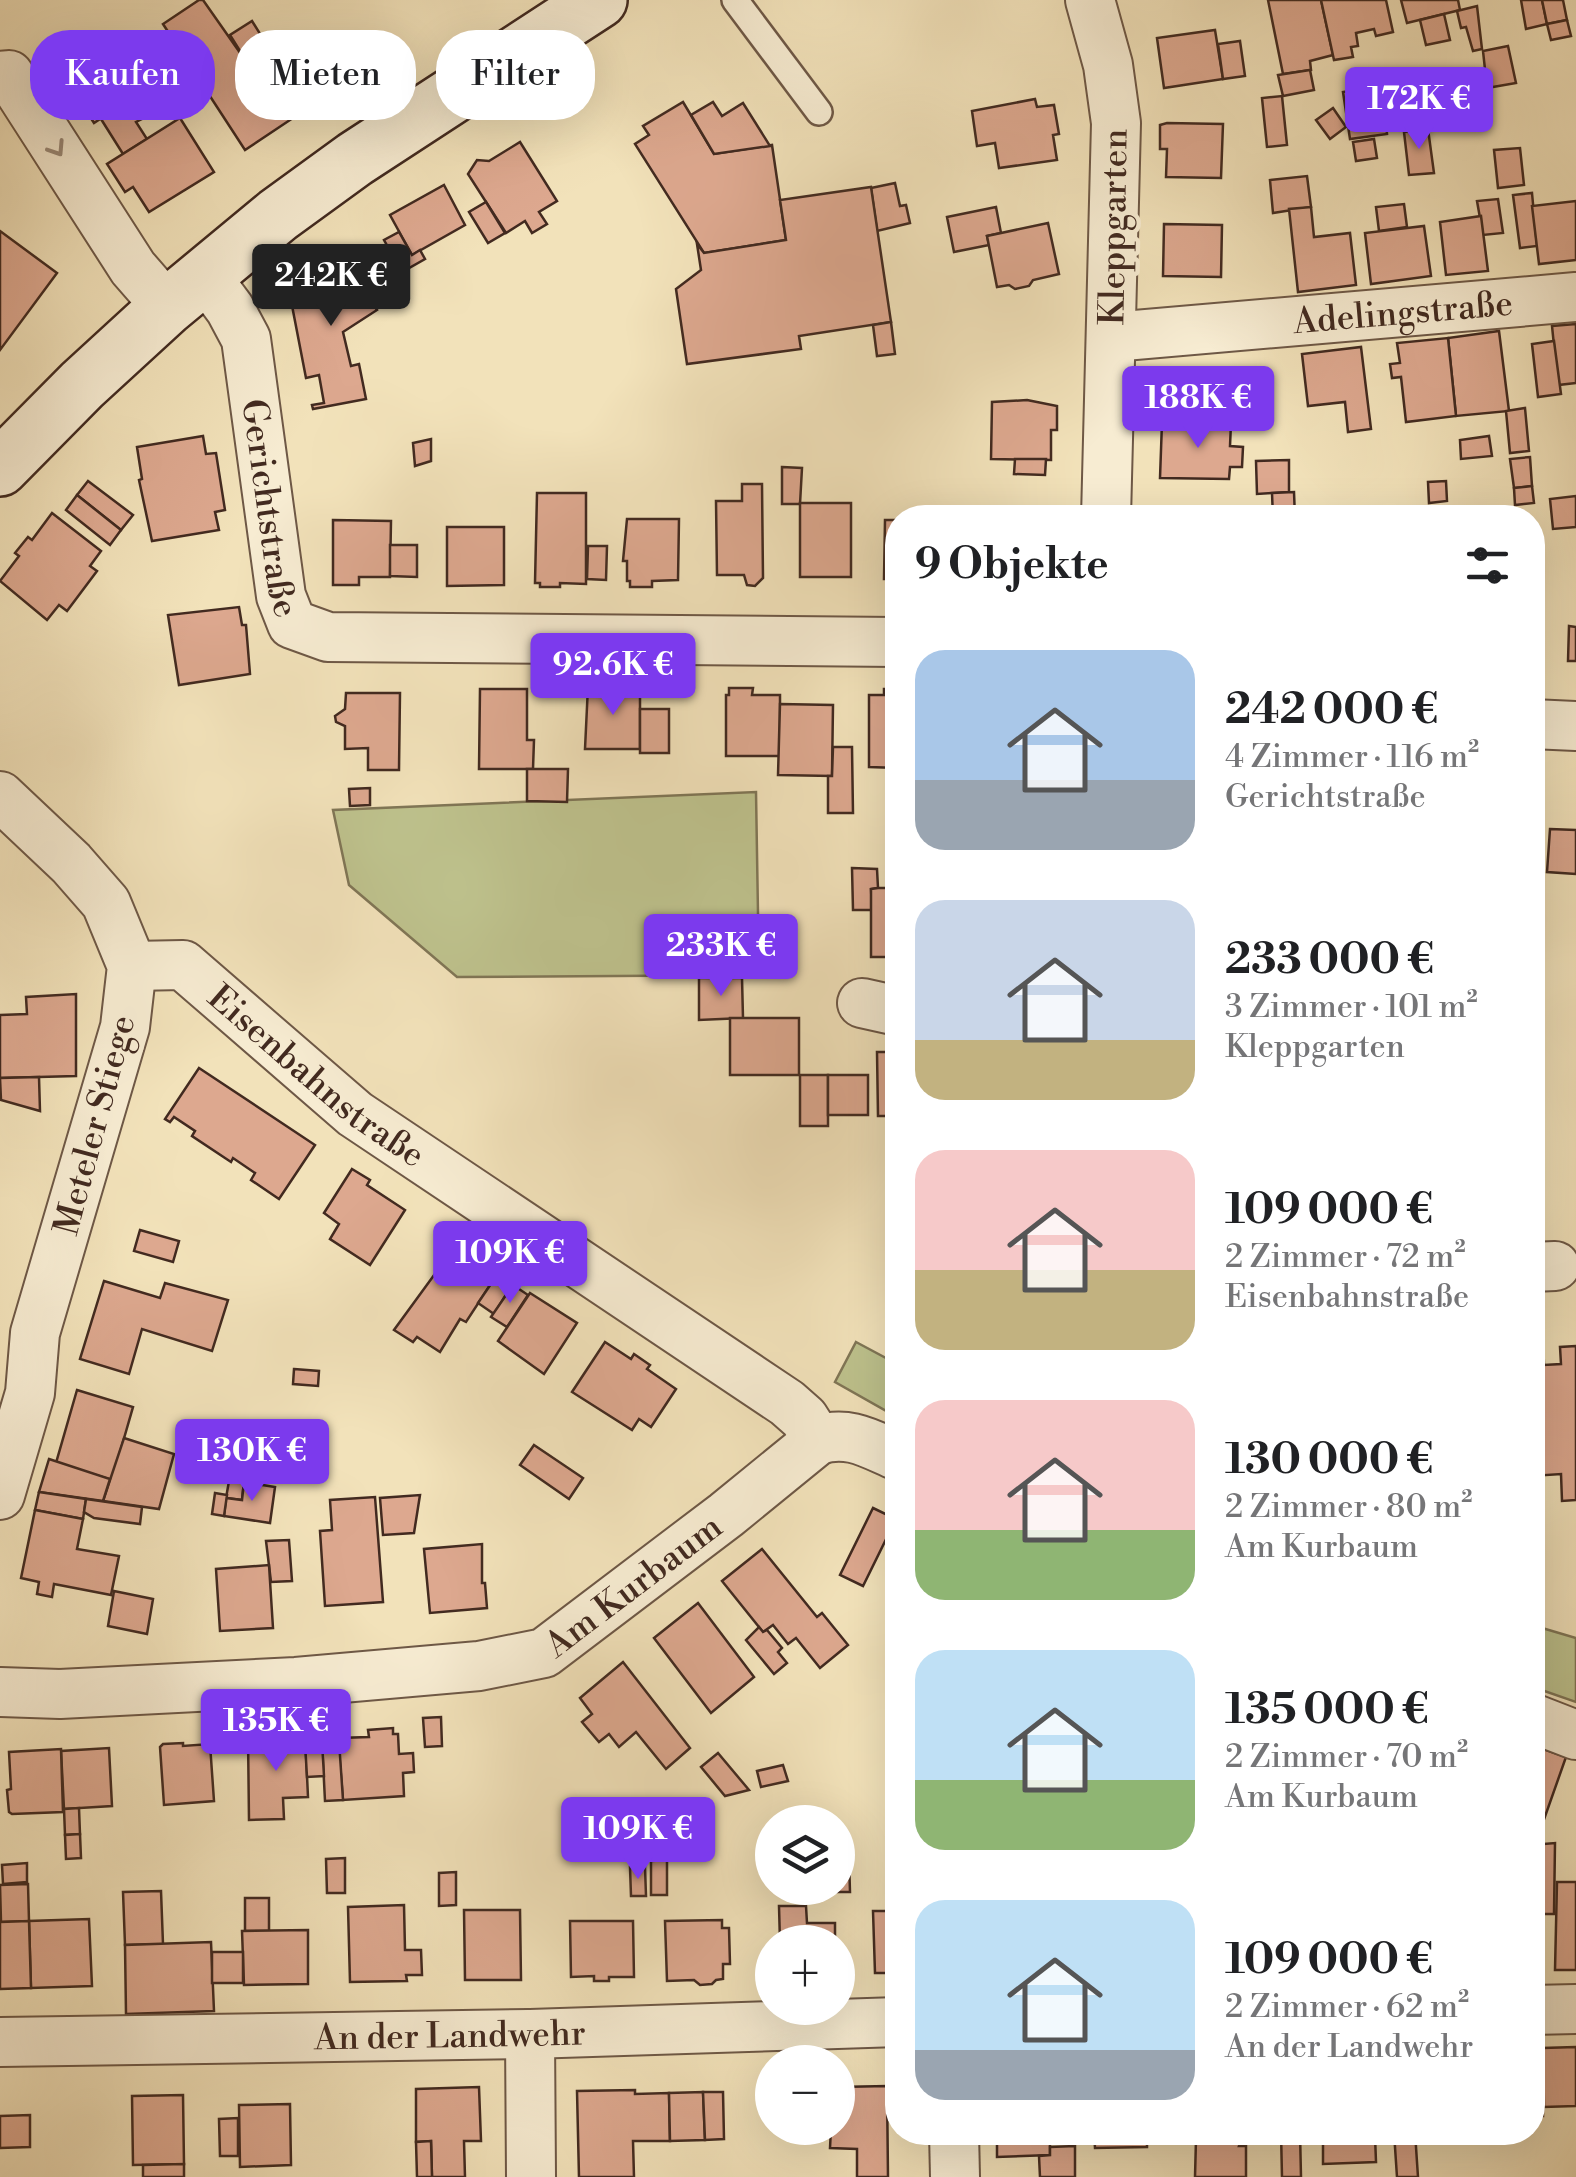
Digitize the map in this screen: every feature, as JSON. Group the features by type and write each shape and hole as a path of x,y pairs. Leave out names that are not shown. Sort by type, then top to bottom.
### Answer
{"main road":[{"path":"4,455 185,290 355,160 593,2"}],"street":[{"name":"Kleppgarten","path":"1106,3 1108,65 1116,123 1106,505"},
{"path":"0,76 10,75 132,268 185,290"},
{"name":"Gerichtstraße","path":"185,290 230,308 246,339 280,596 292,624 328,637 885,642"},
{"name":"Adelingstraße","path":"1112,337 1576,297"},
{"path":"1545,725 1576,726"},
{"name":"Meteler Stiege","path":"0,796 71,862 106,902 132,966 125,1027 35,1333 30,1393 0,1496"},
{"name":"Eisenbahnstraße","path":"132,966 183,965 356,1114 787,1403 804,1418 818,1440"},
{"path":"818,1440 834,1434 852,1436 885,1450"},
{"name":"Am Kurbaum","path":"0,1692 60,1694 296,1682 479,1666 544,1654 818,1440"},
{"path":"1545,1723 1576,1735"},
{"path":"1545,2010 1576,2010"},
{"name":"An der Landwehr","path":"0,2042 530,2034 885,2022"},
{"path":"530,2034 531,2177"},
{"path":"954,2145 955,2177"}],"lane":[{"path":"735,0 819,112"}],"green space":[{"path":"756,792 759,975 457,977 349,885 333,810"},
{"path":"856,1342 885,1358 885,1410 835,1382"},
{"path":"1545,1629 1576,1638 1576,1702 1545,1691"}],"building":[{"path":"203,0 235,46 235,120 290,120 245,150 215,104 215,30 167,30 163,24"},
{"path":"1268,0 1321,0 1333,55 1310,61 1311,70 1283,74"},
{"path":"1321,0 1386,0 1393,32 1376,36 1374,29 1356,33 1358,46 1351,47 1353,57 1334,60"},
{"path":"1401,0 1458,0 1460,10 1407,23"},
{"path":"1521,0 1542,0 1547,24 1526,29"},
{"path":"1542,0 1563,0 1567,20 1547,24"},
{"path":"1477,6 1482,49 1473,51 1457,11"},
{"path":"1444,14 1450,40 1426,45 1420,20"},
{"path":"1567,20 1571,36 1551,40 1547,24"},
{"path":"252,21 258,30 238,30"},
{"path":"1215,30 1223,79 1164,88 1157,38"},
{"path":"1240,41 1245,76 1223,79 1218,44"},
{"path":"1508,46 1516,83 1487,88 1483,51"},
{"path":"1310,70 1314,90 1283,96 1278,75"},
{"path":"1357,90 1361,119 1385,115 1387,134 1350,139 1343,92"},
{"path":"1282,96 1287,145 1267,147 1262,98"},
{"path":"1035,99 1037,107 1054,105 1059,134 1053,135 1057,160 999,168 995,143 977,146 972,111"},
{"path":"683,102 714,154 772,145 786,240 704,253 635,144 649,135 643,126"},
{"path":"713,102 722,116 743,103 770,146 714,154 691,115"},
{"path":"1333,108 1346,127 1330,139 1316,120"},
{"path":"102,120 140,120 136,122 147,139 123,154"},
{"path":"181,120 214,172 149,212 133,187 125,192 107,164"},
{"path":"1223,124 1221,178 1166,177 1167,149 1160,149 1160,125"},
{"path":"1428,129 1434,173 1409,175 1404,132"},
{"path":"1374,139 1377,158 1356,161 1353,142"},
{"path":"520,142 557,201 539,212 547,224 532,233 525,221 506,233 468,174 477,160 489,161"},
{"path":"1520,148 1524,185 1498,188 1494,150"},
{"path":"1307,176 1311,207 1273,213 1270,180"},
{"path":"895,183 900,206 906,205 910,223 877,231 871,188"},
{"path":"444,185 465,225 412,255 390,215"},
{"path":"871,187 891,322 799,336 801,349 687,364 676,289 701,270 697,244 704,253 786,240 780,200"},
{"path":"1532,193 1537,246 1520,248 1513,195"},
{"path":"1498,199 1503,233 1483,235 1477,201"},
{"path":"1576,201 1576,260 1539,264 1532,206"},
{"path":"486,202 505,233 488,243 469,212"},
{"path":"1404,204 1407,227 1379,231 1376,207"},
{"path":"996,207 1001,233 987,236 989,245 954,252 947,217"},
{"path":"1311,207 1314,237 1350,233 1356,285 1298,292 1289,209"},
{"path":"1481,216 1488,271 1446,275 1440,222"},
{"path":"1048,223 1059,274 1015,289 1009,285 997,287 987,236"},
{"path":"1164,224 1222,225 1221,277 1163,276"},
{"path":"1424,226 1431,276 1371,284 1365,233"},
{"path":"0,231 57,273 0,350"},
{"path":"399,232 412,255 420,250 425,259 402,272 384,240"},
{"path":"348,254 365,281 360,284 377,310 343,332 351,366 359,364 366,399 313,409 312,405 324,403 319,375 306,378 289,290"},
{"path":"891,322 895,354 877,356 873,325"},
{"path":"1576,324 1576,383 1558,385 1552,326"},
{"path":"1499,331 1509,411 1456,416 1448,338"},
{"path":"1448,338 1456,416 1406,422 1401,377 1392,378 1390,364 1400,363 1397,343"},
{"path":"1554,341 1561,394 1538,397 1532,344"},
{"path":"1361,347 1371,429 1348,432 1345,402 1308,406 1302,354"},
{"path":"1027,400 1057,406 1057,430 1051,430 1051,460 991,459 992,402"},
{"path":"1525,408 1529,451 1510,453 1506,411"},
{"path":"1162,422 1231,423 1230,446 1243,447 1242,467 1230,467 1229,479 1160,478"},
{"path":"203,436 206,454 216,453 225,510 215,512 219,530 152,541 139,480 142,479 137,447"},
{"path":"1489,436 1492,456 1461,459 1460,440"},
{"path":"431,439 431,461 415,466 413,443"},
{"path":"1530,457 1532,486 1514,488 1510,459"},
{"path":"1015,459 1046,459 1045,475 1014,474"},
{"path":"1289,460 1289,492 1257,494 1256,461"},
{"path":"782,467 802,468 800,504 782,504"},
{"path":"88,481 133,515 121,530 77,495"},
{"path":"1446,481 1447,501 1429,503 1428,482"},
{"path":"742,484 762,484 763,578 755,586 747,585 744,575 717,575 716,501 742,501"},
{"path":"1532,486 1534,503 1515,505 1514,488"},
{"path":"1294,492 1294,505 1272,505 1272,493"},
{"path":"537,493 586,493 586,584 540,587 540,583 535,583"},
{"path":"77,495 121,530 110,545 66,510"},
{"path":"1576,496 1576,527 1553,529 1550,499"},
{"path":"800,503 851,503 851,577 800,577"},
{"path":"52,513 101,551 90,566 97,571 67,611 59,605 47,620 0,581 19,556 15,553 28,537 32,540"},
{"path":"627,519 679,519 678,580 652,581 652,587 630,587 627,561 623,561"},
{"path":"333,520 391,521 390,577 359,577 359,585 333,585"},
{"path":"447,527 504,527 504,585 447,586"},
{"path":"390,545 417,545 417,577 390,576"},
{"path":"588,546 607,546 606,580 587,579"},
{"path":"239,607 242,625 246,625 250,674 179,685 168,615"},
{"path":"1569,626 1576,627 1576,661 1568,661"},
{"path":"588,686 640,686 640,749 585,749"},
{"path":"729,688 753,688 752,695 780,695 780,756 726,756"},
{"path":"480,689 527,689 527,740 534,740 533,769 479,769"},
{"path":"885,689 885,768 869,767 869,695 884,695"},
{"path":"346,693 400,693 399,770 368,770 368,748 345,749 345,726 336,722 335,716 345,709"},
{"path":"780,704 833,705 832,776 778,775"},
{"path":"640,709 669,709 669,753 640,753"},
{"path":"833,747 852,747 853,813 828,813"},
{"path":"527,769 568,769 567,802 527,801"},
{"path":"370,788 370,805 350,806 349,789"},
{"path":"1550,829 1576,830 1576,874 1547,872"},
{"path":"852,868 877,869 878,888 871,889 872,910 853,910"},
{"path":"885,888 885,957 871,957 871,889"},
{"path":"699,978 742,978 743,1018 699,1020"},
{"path":"76,994 76,1076 0,1078 0,1015 27,1014 26,997"},
{"path":"730,1018 799,1018 799,1075 730,1075"},
{"path":"877,1052 885,1052 885,1116 878,1116"},
{"path":"199,1068 315,1145 279,1199 251,1180 255,1173 192,1136 195,1131 174,1117 170,1122 165,1119"},
{"path":"800,1075 828,1075 828,1126 800,1126"},
{"path":"828,1075 868,1075 868,1115 828,1115"},
{"path":"39,1077 40,1111 1,1100 0,1078"},
{"path":"352,1169 370,1180 367,1185 405,1210 370,1265 330,1239 339,1224 324,1213"},
{"path":"140,1230 179,1241 173,1262 134,1251"},
{"path":"456,1245 498,1273 466,1322 460,1319 440,1352 417,1337 413,1342 394,1330"},
{"path":"497,1275 512,1285 494,1314 478,1303"},
{"path":"104,1281 160,1298 165,1283 228,1300 212,1351 142,1329 129,1374 80,1359"},
{"path":"513,1285 528,1295 507,1327 491,1317"},
{"path":"530,1293 577,1323 544,1374 498,1341"},
{"path":"605,1342 631,1359 634,1354 650,1365 647,1369 676,1389 651,1427 639,1419 632,1430 572,1392"},
{"path":"1576,1346 1576,1500 1562,1501 1561,1474 1545,1475 1545,1365 1561,1364 1560,1347"},
{"path":"294,1369 319,1371 318,1386 293,1384"},
{"path":"77,1390 133,1407 112,1480 56,1463"},
{"path":"124,1438 174,1454 159,1509 103,1501"},
{"path":"534,1445 583,1478 569,1499 520,1465"},
{"path":"49,1459 110,1479 103,1501 39,1492"},
{"path":"229,1481 244,1482 242,1500 226,1498"},
{"path":"244,1482 275,1487 270,1523 224,1516 226,1498 242,1500"},
{"path":"39,1492 86,1499 83,1519 35,1510"},
{"path":"215,1493 227,1495 224,1516 212,1514"},
{"path":"420,1495 414,1533 383,1535 380,1498"},
{"path":"375,1497 383,1602 325,1606 320,1531 332,1530 330,1500"},
{"path":"86,1499 142,1507 140,1524 94,1518 84,1512"},
{"path":"873,1508 885,1514 885,1541 863,1586 840,1575"},
{"path":"35,1510 83,1519 77,1549 119,1556 111,1595 54,1584 52,1597 37,1594 39,1582 21,1578"},
{"path":"289,1540 292,1581 271,1582 266,1541"},
{"path":"482,1544 482,1583 487,1608 430,1613 424,1549"},
{"path":"762,1549 817,1617 822,1613 848,1645 820,1668 796,1638 788,1644 773,1625 763,1632 722,1581"},
{"path":"269,1565 273,1628 220,1631 216,1569"},
{"path":"114,1591 153,1599 147,1634 108,1626"},
{"path":"698,1603 754,1677 711,1713 654,1638"},
{"path":"759,1627 763,1632 767,1630 782,1648 778,1652 787,1663 774,1674 746,1640"},
{"path":"623,1662 690,1748 666,1769 636,1732 619,1747 609,1734 599,1742 582,1722 592,1714 580,1698"},
{"path":"441,1717 442,1746 425,1747 423,1718"},
{"path":"393,1728 393,1734 398,1734 399,1754 413,1753 414,1772 403,1773 404,1796 343,1800 338,1738 369,1737 368,1730"},
{"path":"305,1733 308,1797 283,1798 284,1819 249,1820 248,1737"},
{"path":"339,1741 343,1800 325,1801 322,1742"},
{"path":"322,1742 324,1776 307,1777 305,1743"},
{"path":"210,1744 214,1801 164,1805 160,1747"},
{"path":"109,1748 112,1806 64,1809 61,1751"},
{"path":"61,1749 63,1812 9,1812 9,1752"},
{"path":"1545,1750 1566,1757 1545,1817"},
{"path":"718,1753 749,1790 725,1796 701,1767"},
{"path":"783,1765 788,1781 761,1787 757,1771"},
{"path":"79,1808 80,1834 65,1835 64,1809"},
{"path":"80,1834 81,1858 66,1859 65,1835"},
{"path":"1555,1843 1554,1914 1545,1914 1545,1844"},
{"path":"345,1858 345,1893 327,1893 326,1859"},
{"path":"667,1860 667,1895 651,1895 651,1861"},
{"path":"27,1863 27,1882 3,1884 2,1865"},
{"path":"630,1867 645,1867 646,1896 631,1896"},
{"path":"456,1872 456,1905 439,1906 439,1873"},
{"path":"1557,1882 1576,1882 1576,1970 1555,1970"},
{"path":"28,1884 29,1921 1,1922 0,1885"},
{"path":"161,1891 163,1944 125,1945 123,1892"},
{"path":"245,1898 269,1898 269,1931 245,1931"},
{"path":"404,1905 405,1950 421,1950 422,1975 406,1975 407,1981 350,1982 348,1907"},
{"path":"779,1906 806,1906 807,1923 835,1923 835,1925 780,1925"},
{"path":"464,1910 520,1910 521,1980 465,1980"},
{"path":"873,1911 885,1911 885,1973 875,1973"},
{"path":"89,1919 92,1986 31,1988 29,1921"},
{"path":"722,1920 722,1928 729,1928 730,1964 723,1964 723,1979 700,1985 694,1980 667,1981 665,1921"},
{"path":"29,1921 31,1988 0,1989 0,1922"},
{"path":"570,1921 633,1921 634,1977 594,1981 594,1976 571,1977"},
{"path":"308,1930 308,1984 244,1985 242,1931"},
{"path":"211,1942 214,2011 126,2014 125,1945"},
{"path":"212,1952 243,1952 243,1983 212,1983"},
{"path":"1576,2047 1576,2106 1545,2107 1545,2048"},
{"path":"885,2086 888,2177 857,2177 857,2149 830,2148 855,2145 855,2087"},
{"path":"479,2087 481,2141 464,2141 465,2177 432,2177 431,2141 416,2142 416,2089"},
{"path":"635,2090 635,2094 669,2093 670,2141 633,2141 634,2177 579,2177 577,2091"},
{"path":"703,2092 705,2140 670,2141 669,2093"},
{"path":"703,2092 723,2092 724,2139 705,2140"},
{"path":"183,2095 184,2164 133,2165 132,2096"},
{"path":"290,2104 291,2165 240,2167 239,2105"},
{"path":"30,2115 30,2147 0,2148 0,2116"},
{"path":"238,2118 238,2156 220,2156 219,2119"},
{"path":"431,2141 432,2177 417,2177 416,2142"},
{"path":"997,2145 1050,2145 1050,2155 997,2157"},
{"path":"1095,2145 1147,2145 1147,2147"},
{"path":"1196,2145 1246,2146 1246,2177 1195,2177"},
{"path":"1281,2145 1300,2145 1301,2177 1282,2177"},
{"path":"1323,2145 1375,2145 1376,2162 1323,2164"},
{"path":"1395,2145 1416,2145 1418,2177 1397,2177"},
{"path":"1075,2146 1075,2177 1040,2177 1039,2156 1050,2155 1050,2147"},
{"path":"184,2164 184,2177 143,2177 143,2165"}]}
